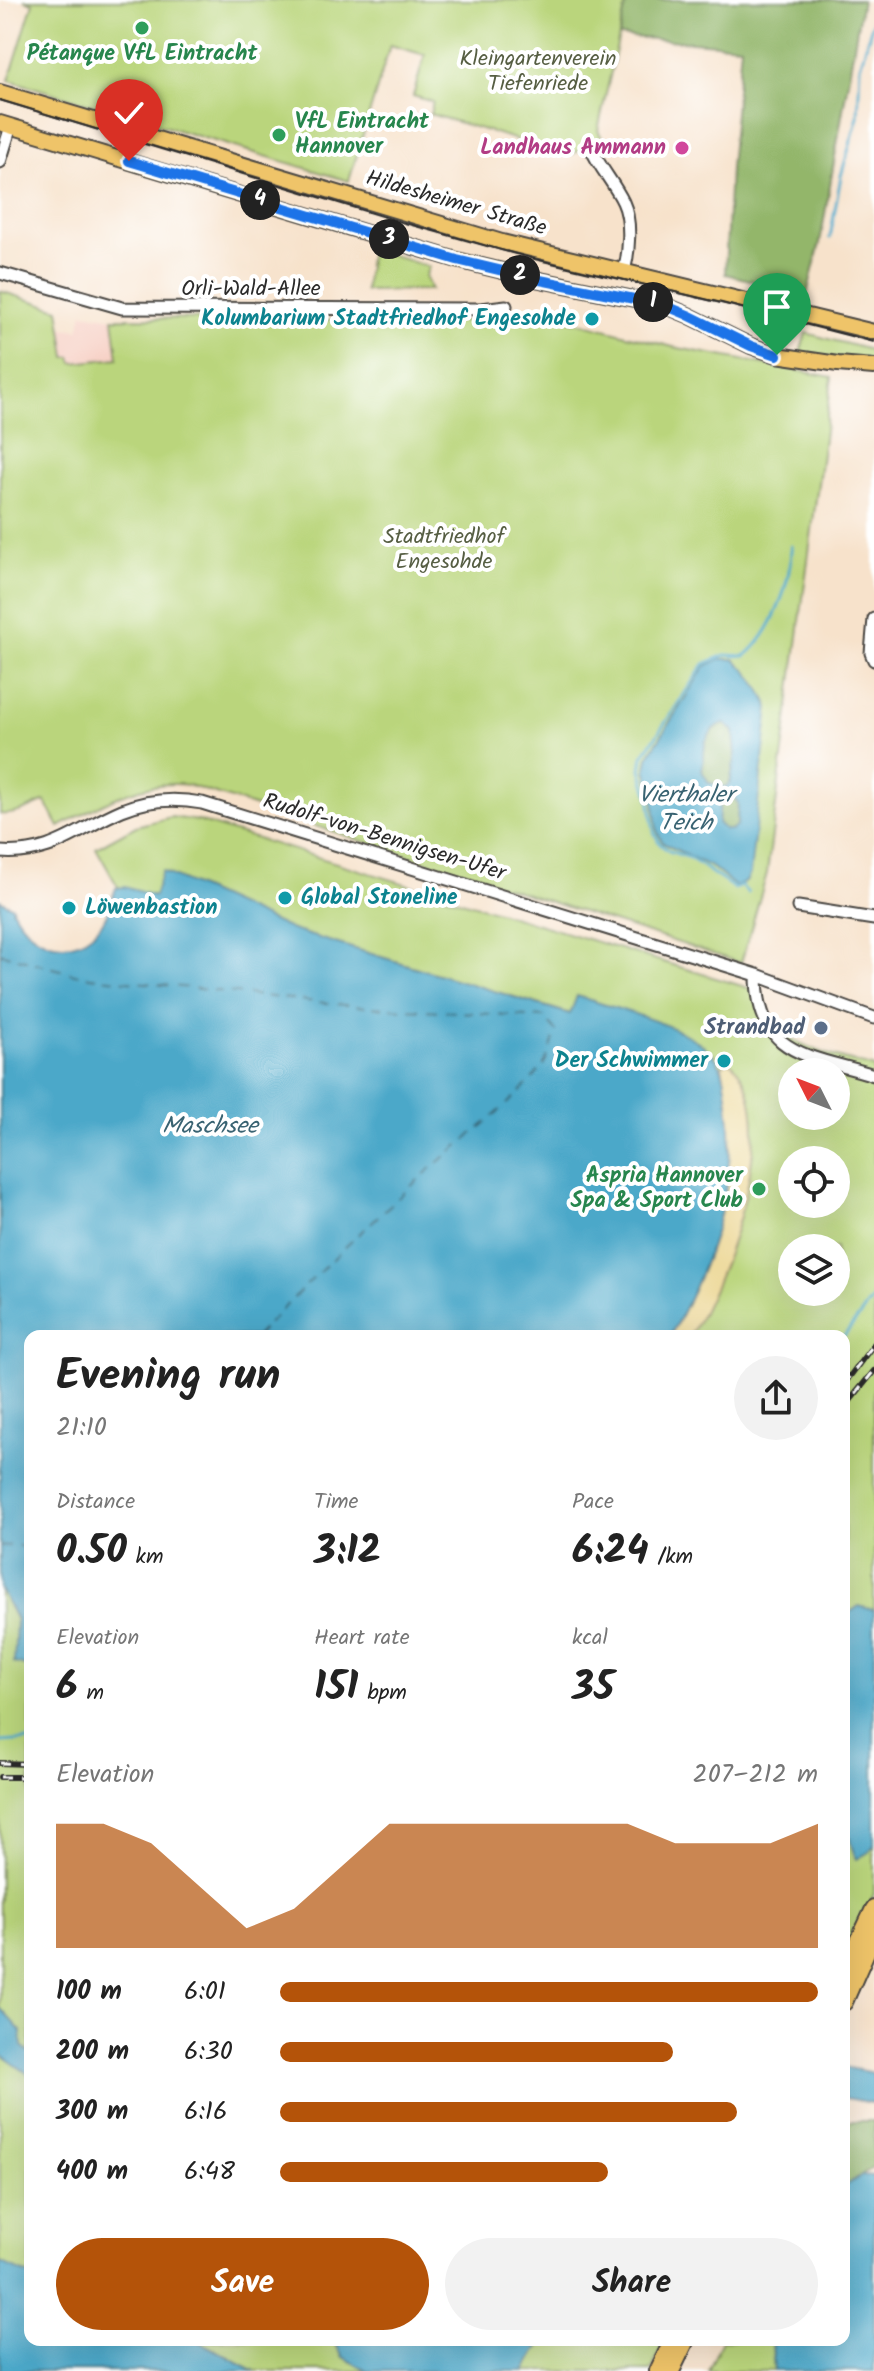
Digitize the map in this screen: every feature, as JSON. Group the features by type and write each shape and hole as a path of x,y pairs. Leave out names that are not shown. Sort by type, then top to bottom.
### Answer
{"highway":[{"path":"850,1960 874,1909"},
{"path":"850,1988 874,1934"},
{"path":"658,2371 670,2346"},
{"path":"671,2371 683,2346"}],"main road":[{"name":"Hildesheimer Straße","path":"0,92 488,238 874,332"},
{"path":"5,124 457,260 664,305 777,355 874,367"}],"street":[{"path":"0,162 5,124"},
{"path":"591,148 626,212 624,272"},
{"name":"Orli-Wald-Allee","path":"0,273 122,308 481,309 506,306"},
{"path":"874,619 871,653 874,660"},
{"name":"Rudolf-von-Bennigsen-Ufer","path":"0,852 44,849 123,810 155,801 183,799 874,1018"},
{"path":"798,907 874,919"},
{"path":"757,981 766,1025 778,1041 794,1051 874,1075"}],"shaded area":[{"path":"83,313 113,318 118,358 72,363 66,357 62,328 79,330"}],"green space":[{"name":"VfL Eintracht Hannover","path":"24,0 627,0 598,130 604,142 568,155 430,114 433,102 413,96 425,55 390,45 349,181 9,80 33,3"},
{"path":"627,0 862,0 820,243 807,294 725,274 730,168 741,46 619,36"},
{"path":"370,248 429,267 425,276 431,290 365,291"},
{"name":"Stadtfriedhof Engesohde","path":"0,291 59,309 66,357 71,357 73,363 118,358 113,318 484,321 535,311 673,347 832,377 767,873 741,963 188,785 171,784 137,790 59,827 45,801 18,812 0,814"},
{"path":"806,333 874,351 874,362 799,356"},
{"path":"725,723 734,731 736,754 730,783 725,787 709,783 702,772 705,742 713,729"},
{"path":"733,796 738,803 737,825 731,830 724,830 718,823 720,800"},
{"path":"171,817 198,821 762,992 764,1009 772,1023 786,1035 841,1058 778,1058 778,1130 850,1130 850,1061 874,1068 874,1894 850,1945 850,1330 673,1330 689,1302 715,1055 666,1026 577,996 571,1014 292,930 162,871 155,896 118,887 96,848 136,826"},
{"path":"0,1589 16,1620 24,1661 24,2273 0,2263"},
{"path":"850,2121 874,2121 874,2166 850,2183"},
{"path":"207,2346 336,2346 343,2357 367,2371 255,2371"},
{"path":"540,2346 663,2346 651,2371 525,2371"},
{"path":"719,2346 772,2346 774,2371 708,2371"}],"sand":[{"path":"729,1061 746,1085 753,1118 752,1156 745,1197 719,1277 693,1330 673,1330 702,1270 722,1206 729,1139 728,1103 722,1066"}],"water":[{"name":"Vierthaler Teich","path":"720,659 734,659 754,681 769,707 750,874 746,882 736,887 713,868 663,843 657,831 646,769 648,757 705,666","holes":["725,723 734,731 736,754 730,783 725,787 709,783 702,771 705,742 713,729","733,796 738,803 737,825 725,830 718,823 720,800"]},
{"name":"Maschsee","path":"162,871 292,930 570,1014 577,996 651,1019 688,1036 715,1057 724,1079 730,1133 725,1194 708,1253 673,1330 24,1330 24,1666 14,1663 16,1620 0,1589 0,900 13,907 30,932 53,944 66,945 91,935 102,923 116,888 125,887 154,896"},
{"path":"859,1606 874,1610 874,1845 857,1859 850,1842 850,1612"},
{"path":"0,2008 21,2031 24,2071 0,2054"},
{"path":"850,2068 874,2073 874,2103 850,2099"},
{"path":"862,2175 874,2176 874,2371 774,2371 772,2346 850,2346 850,2183"},
{"path":"0,2263 24,2273 24,2346 207,2346 255,2371 0,2371"},
{"path":"337,2346 540,2346 525,2371 367,2371 343,2357"}],"waterway":[{"path":"830,238 841,176 858,117 860,66 874,18"},
{"path":"748,893 741,886 735,889 690,858 669,851 660,844 654,832 641,769 643,756 704,664 725,655 745,656 764,634 784,590 791,546"},
{"path":"849,1330 874,1297"},
{"path":"0,1742 24,1740"}],"ferry route":[{"path":"0,953 82,976 353,1006 544,1017 556,1031 546,1061 528,1083 383,1212 262,1330"},
{"path":"0,1547 24,1547"}],"tram line":[{"path":"0,100 530,258 874,342"}],"railway":[{"path":"850,1376 874,1344"},
{"path":"850,1401 874,1371"},
{"path":"0,1763 24,1764"},
{"path":"0,1777 24,1777"}],"place":[{"name":"Pétanque VfL Eintracht","path":"142,28"},
{"name":"VfL Eintracht Hannover","path":"279,135"},
{"name":"Landhaus Ammann","path":"682,148"},
{"name":"Kolumbarium Stadtfriedhof Engesohde","path":"592,319"},
{"name":"Global Stoneline","path":"285,898"},
{"name":"Löwenbastion","path":"69,908"},
{"name":"Strandbad","path":"821,1028"},
{"name":"Der Schwimmer","path":"724,1061"},
{"name":"Aspria Hannover Spa & Sport Club","path":"759,1189"}],"route":[{"path":"129,161 457,260 664,305 777,355"}],"park label":[{"name":"Kleingartenverein Tiefenriede","path":"538,72"}]}
